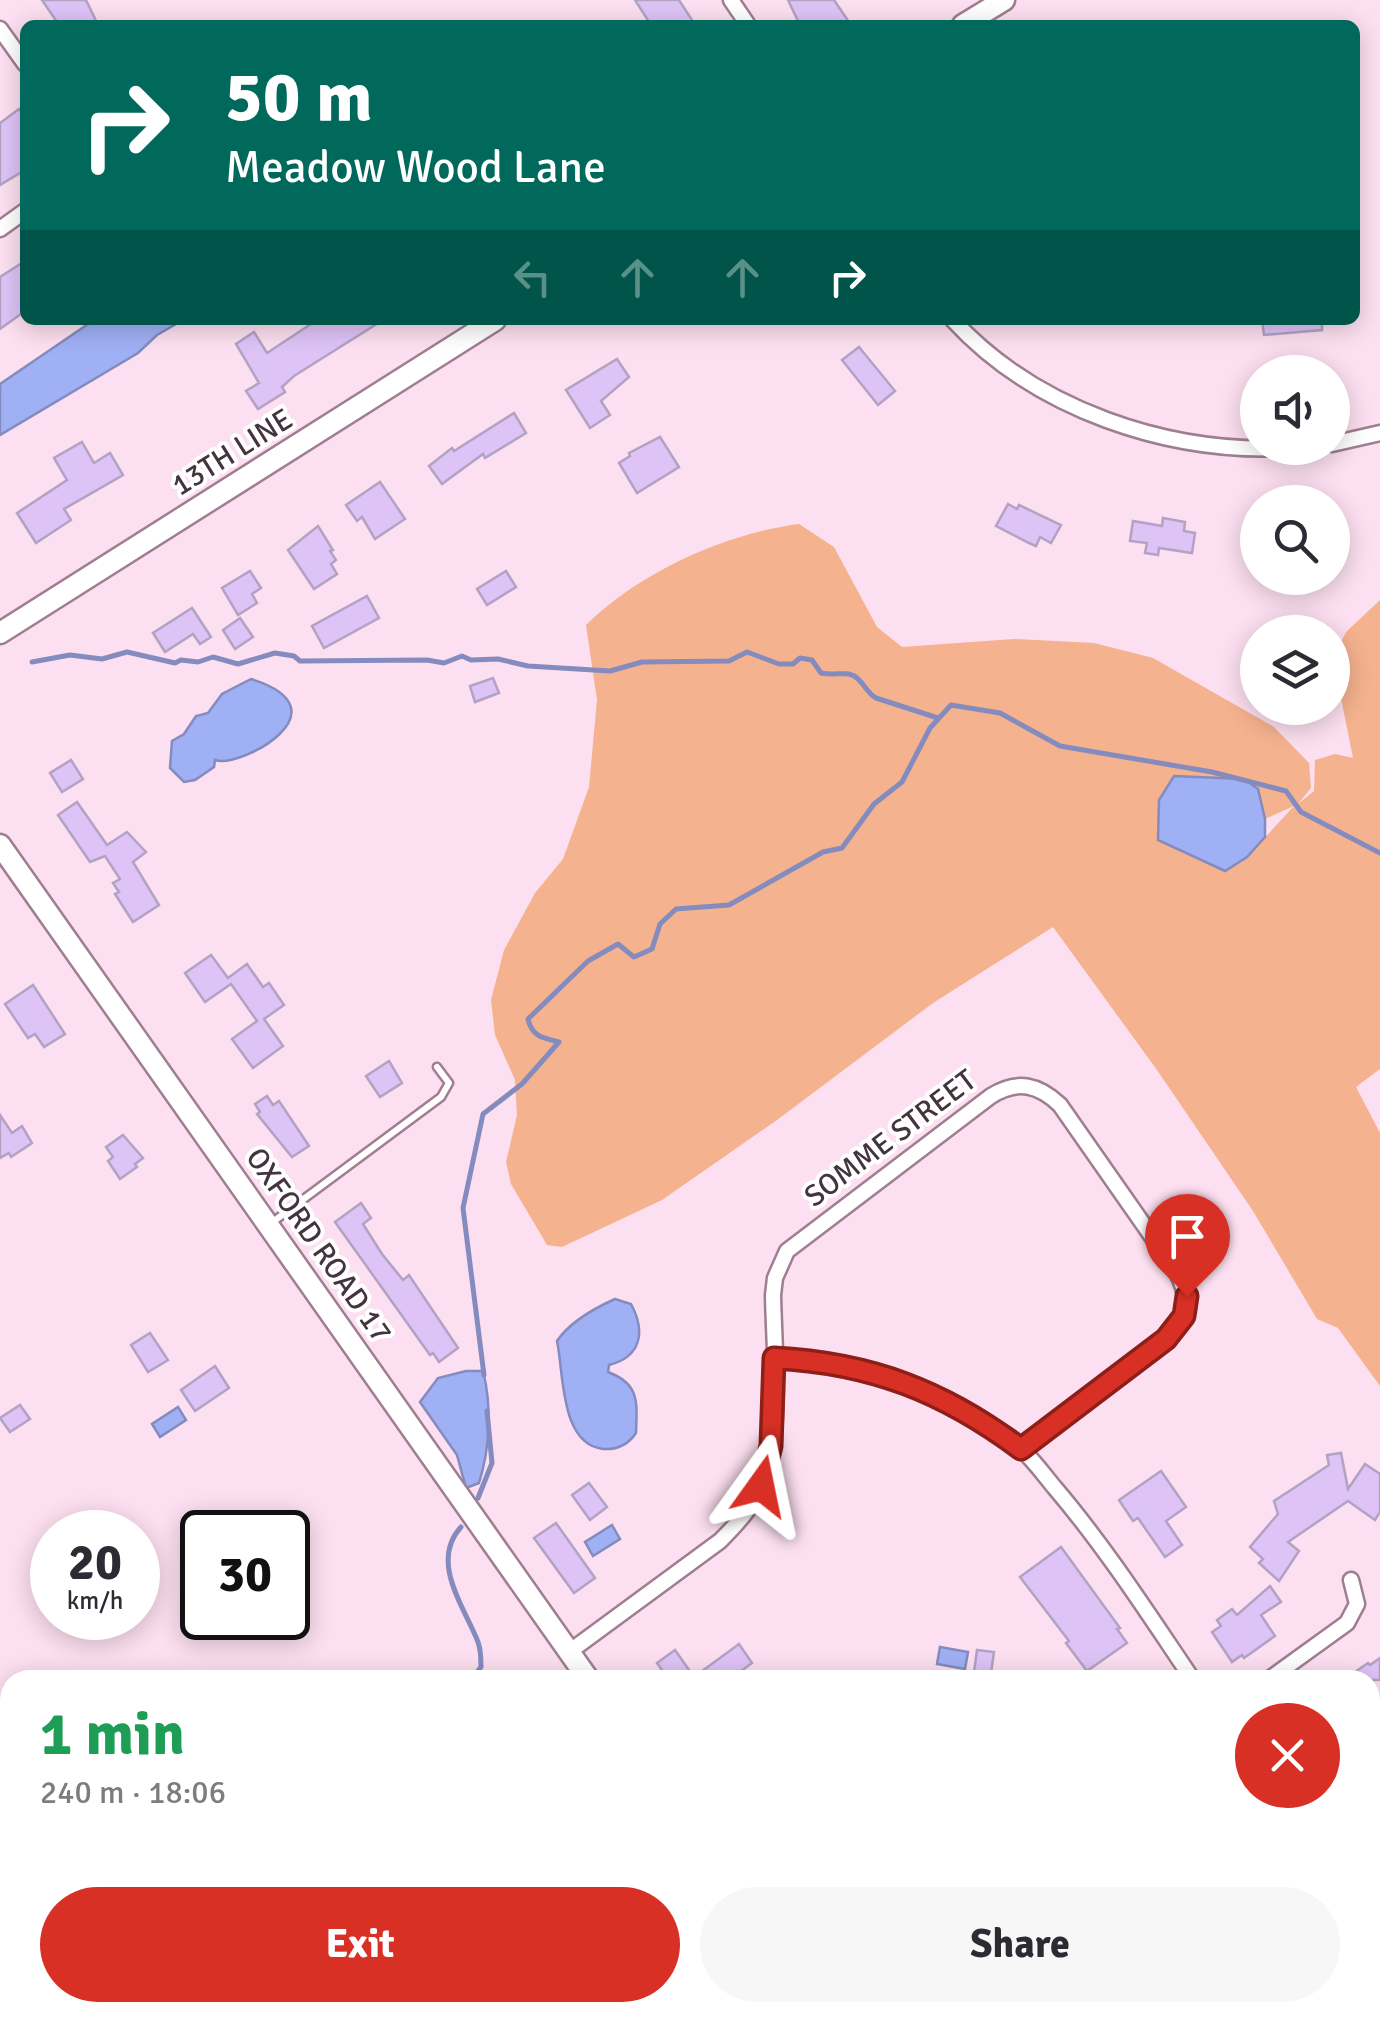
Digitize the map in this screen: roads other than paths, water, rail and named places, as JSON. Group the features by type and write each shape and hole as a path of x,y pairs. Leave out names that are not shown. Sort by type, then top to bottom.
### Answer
{"main road":[{"path":"971,20 1004,0"},
{"name":"13TH LINE","path":"0,633 488,325"},
{"name":"OXFORD ROAD 17","path":"0,846 582,1670"}],"street":[{"path":"0,29 20,57"},
{"path":"958,325 996,360 1039,388 1098,416 1178,442 1240,448"},
{"path":"1350,440 1380,433"},
{"name":"SOMME STREET","path":"569,1652 720,1541 748,1511 766,1475 771,1446 773,1295 775,1278 787,1251 992,1096 1012,1086 1031,1086 1060,1105 1176,1271 1187,1296 1184,1316 1166,1339 1021,1449"},
{"path":"774,1358 818,1360 903,1381 944,1398 1021,1449 1103,1550 1186,1670"},
{"path":"1282,1670 1347,1622 1357,1604 1351,1580"}],"lane":[{"path":"269,1225 441,1098 449,1083 437,1066"}],"water":[{"path":"87,325 174,325 138,353 0,435 0,384"},
{"path":"251,679 279,692 291,706 289,721 263,746 245,756 215,760 214,767 195,780 184,782 170,768 172,741 184,734 196,716 208,713 222,694"},
{"path":"1174,776 1244,779 1258,789 1265,837 1247,857 1225,871 1158,840 1159,800"},
{"path":"615,1299 631,1304 638,1324 634,1350 609,1365 608,1372 631,1388 636,1403 636,1433 622,1446 603,1449 589,1444 571,1421 557,1341 583,1317"},
{"path":"483,1371 489,1413 483,1470 479,1483 466,1488 457,1455 420,1402 438,1378"},
{"path":"178,1407 186,1420 160,1437 152,1424"},
{"path":"612,1525 620,1539 593,1556 585,1542"},
{"path":"940,1647 968,1652 965,1669 937,1664"}],"waterway":[{"path":"32,662 70,655 102,659 127,652 175,663 213,657 238,664 275,653 300,661 444,663 462,656 528,666 610,671 642,662 729,661 747,652 779,664 793,664 800,658 812,660 821,673 849,674 876,698 938,718"},
{"path":"484,1375 463,1208 483,1114 522,1084 559,1042 535,1033 528,1019 588,961 618,944 634,957 652,949 660,924 676,909 729,905 823,852 842,848 874,804 902,782 930,728 951,705 1000,713 1060,746 1212,772 1286,791 1301,812 1380,853"},
{"path":"478,1498 492,1463 487,1411"},
{"path":"461,1527 448,1555 449,1570 480,1648 479,1670"}]}
